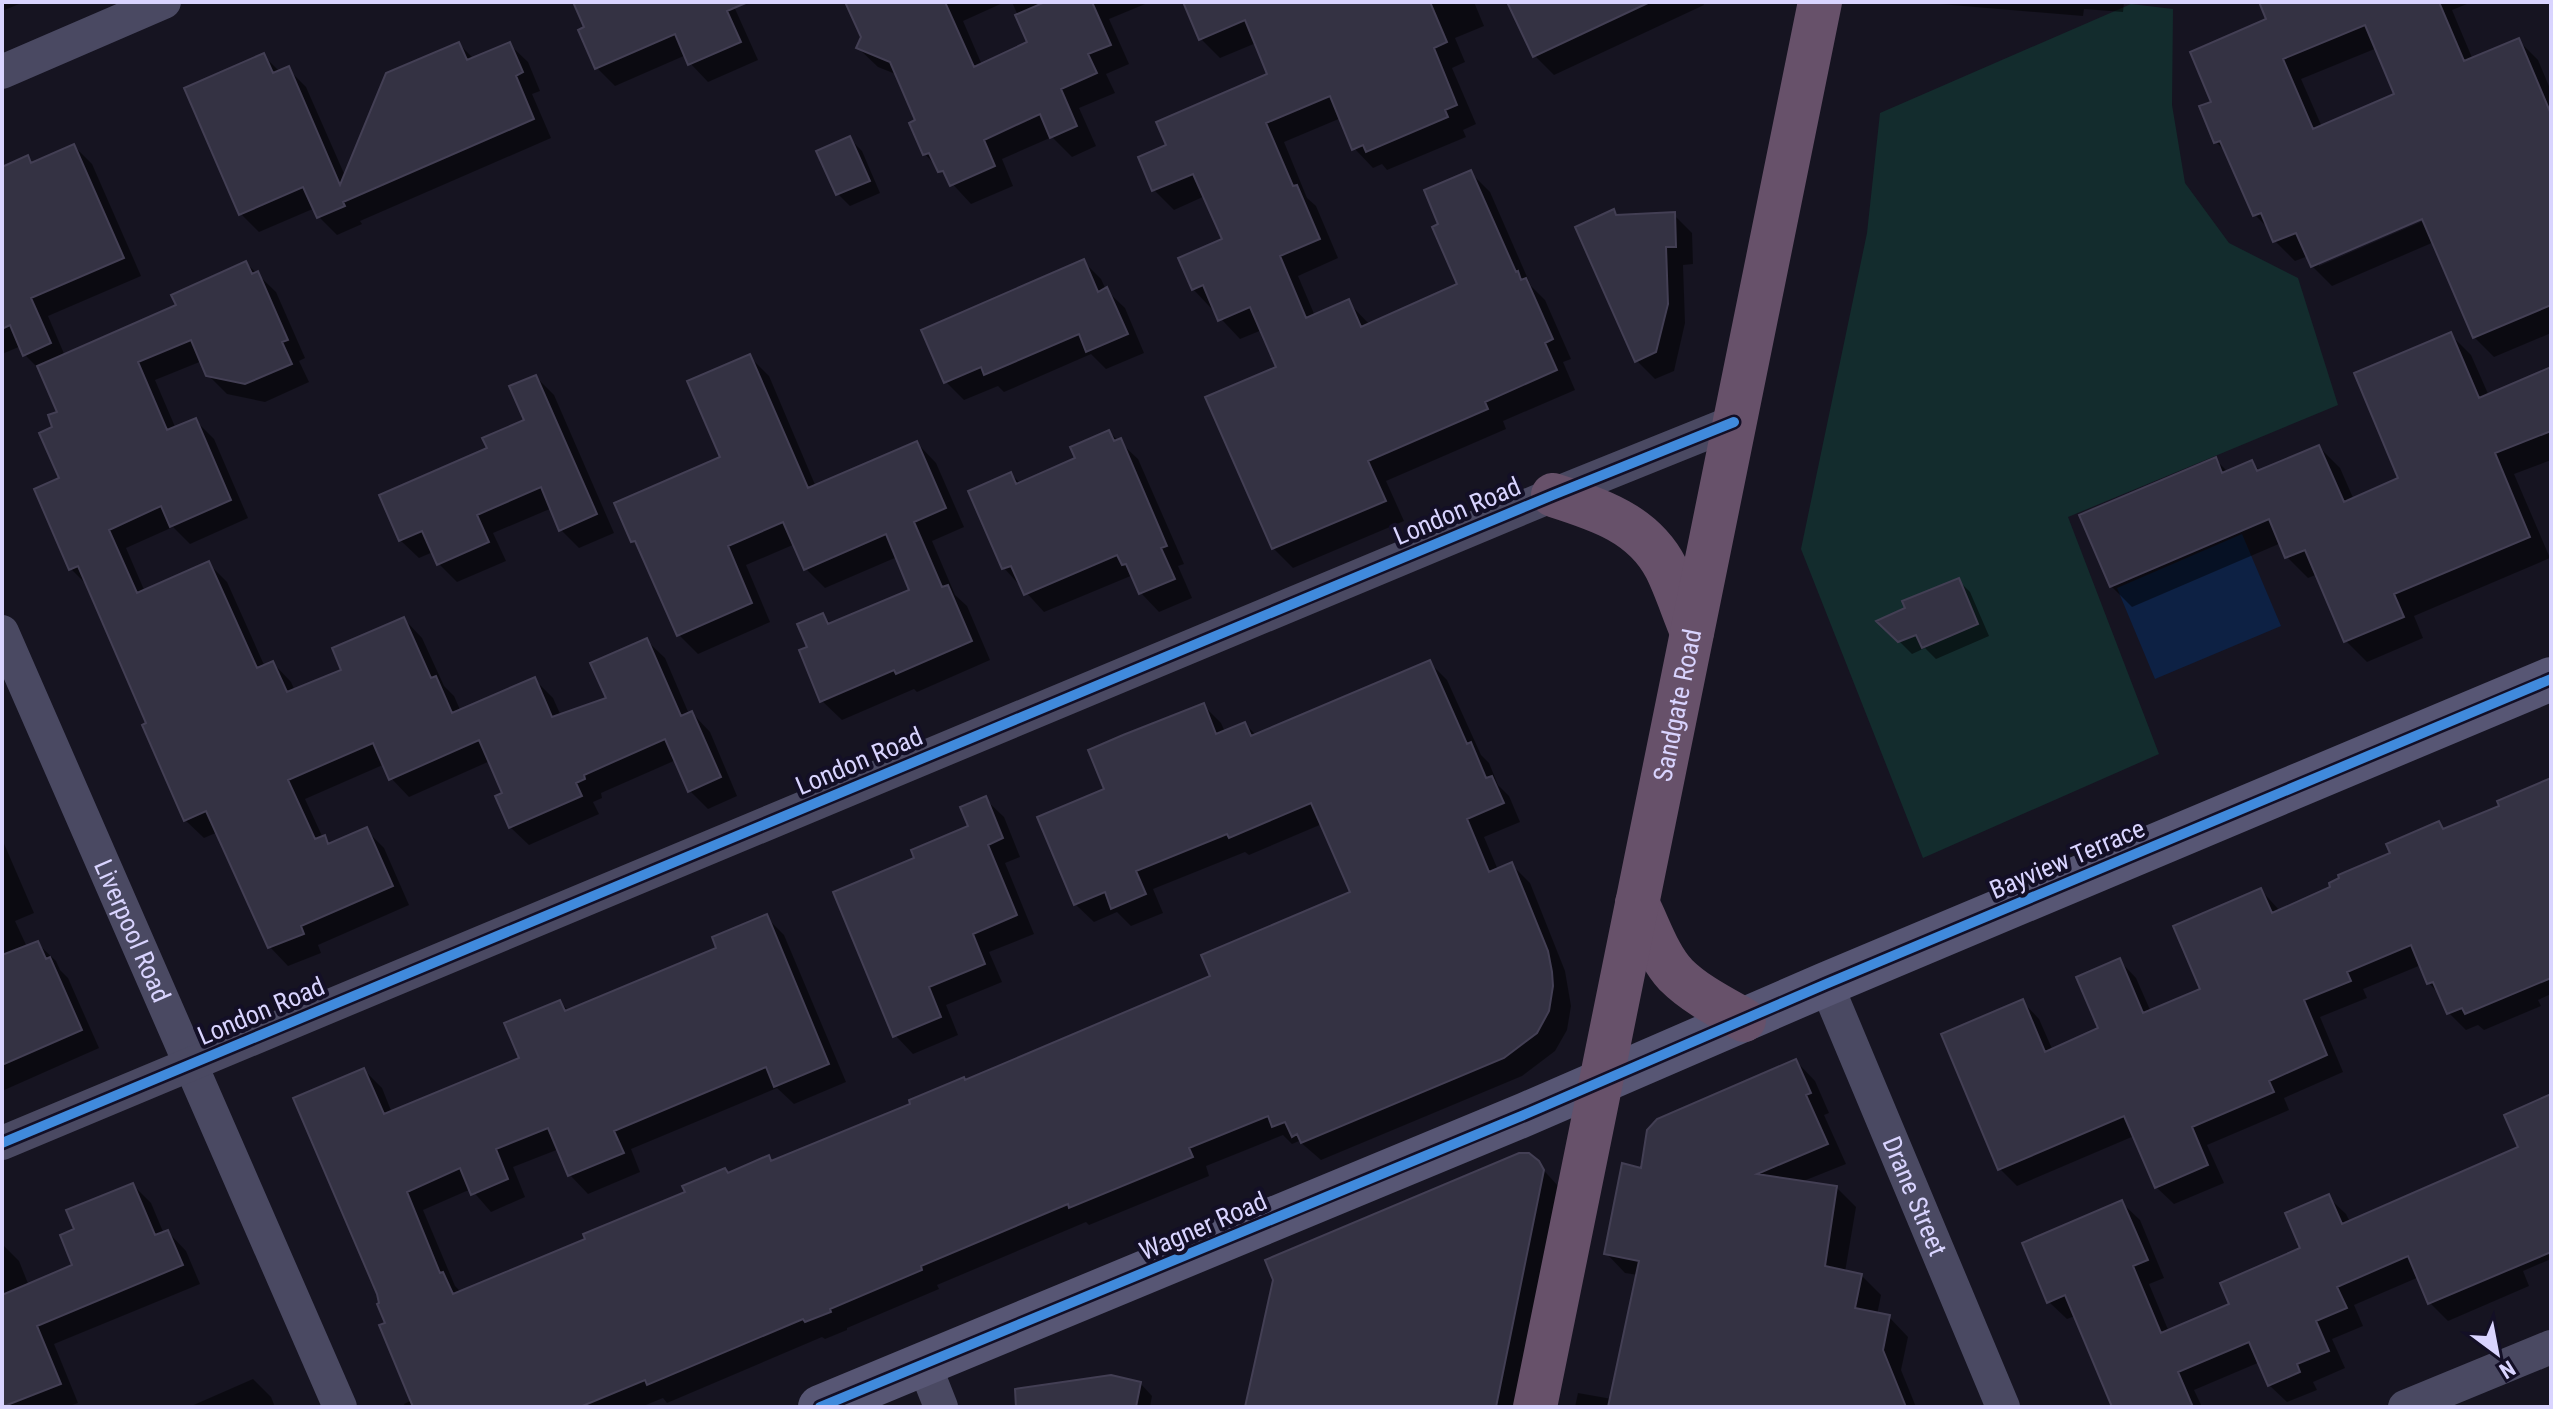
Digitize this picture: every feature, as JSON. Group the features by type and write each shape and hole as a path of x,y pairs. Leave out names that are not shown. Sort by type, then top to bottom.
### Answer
{"highway":[{"name":"Sandgate Road","path":"1535,1407 1820,2"},
{"path":"1553,495 1618,519 1636,531 1665,566 1692,632"},
{"path":"1637,903 1674,973 1687,985 1744,1020"}],"street":[{"path":"2,72 164,2"},
{"name":"London Road","path":"2,1143 1734,422"},
{"name":"Liverpool Road","path":"2,632 340,1407"},
{"name":"Bayview Terrace","path":"1601,1082 2551,679"},
{"name":"Drane Street","path":"1826,984 2003,1407"},
{"name":"Wagner Road","path":"820,1407 1601,1082"},
{"path":"2405,1407 2551,1347"},
{"path":"924,1364 941,1407"}],"green space":[{"path":"2131,4 2173,9 2172,105 2185,183 2229,243 2298,278 2338,405 2068,517 2159,754 1923,858 1801,549 1867,233 1880,113"}],"water":[{"path":"2242,534 2281,626 2155,679 2117,588"}],"building":[{"path":"573,2 748,2 727,11 741,42 688,65 675,34 595,69 578,30 584,27"},
{"path":"845,2 945,2 974,67 1027,42 1015,15 1045,2 1092,2 1111,45 1088,54 1097,73 1061,89 1077,126 1050,138 1040,114 984,140 995,166 950,186 943,171 938,172 929,153 923,155 909,123 915,120 890,62 856,48 861,37"},
{"path":"1183,2 1430,2 1447,42 1434,48 1457,105 1445,110 1448,117 1366,152 1363,145 1352,150 1330,96 1266,123 1320,239 1280,256 1306,318 1349,299 1361,327 1457,284 1432,227 1438,224 1424,190 1471,170 1516,272 1521,280 1526,278 1553,339 1545,343 1557,370 1485,402 1488,409 1368,461 1386,501 1272,549 1205,397 1276,367 1250,307 1218,321 1203,285 1192,290 1178,258 1222,239 1193,174 1152,191 1138,157 1166,145 1156,122 1267,74 1245,20 1199,40"},
{"path":"1507,2 1650,2 1533,57"},
{"path":"2259,2 2439,2 2464,61 2519,38 2551,114 2551,305 2473,338 2422,219 2311,267 2296,233 2273,242 2261,213 2253,216 2220,141 2214,143 2199,106 2211,102 2190,52 2266,19","holes":["2365,25 2394,94 2313,129 2283,59"]},
{"path":"459,42 467,60 510,42 523,72 516,76 534,119 343,202 345,206 317,218 303,187 239,215 184,88 264,53 273,73 289,66 340,185 386,73"},
{"path":"850,136 870,181 836,195 816,151"},
{"path":"74,144 124,258 31,298 51,343 23,356 10,325 2,329 2,167 28,155 31,163"},
{"path":"1614,209 1616,215 1675,212 1676,247 1666,247 1668,304 1656,352 1635,362 1575,227"},
{"path":"1084,259 1098,292 1107,287 1128,334 1086,352 1079,334 984,375 981,367 944,383 921,330"},
{"path":"246,261 252,274 258,271 288,340 282,342 292,364 245,384 206,376 191,340 138,362 167,430 196,418 231,500 170,527 161,506 109,530 137,593 209,561 257,668 273,661 287,692 341,670 332,648 404,617 431,678 436,676 452,713 535,677 552,717 606,698 590,663 647,638 681,716 692,711 721,777 688,792 665,739 584,775 585,779 576,783 582,796 509,828 495,796 502,793 479,740 389,780 373,743 288,780 315,839 325,835 328,844 367,827 393,886 301,926 304,934 268,948 206,811 184,821 142,725 146,723 78,566 69,570 34,489 59,478 39,433 52,427 48,415 57,412 37,366 176,305 171,295"},
{"path":"2451,332 2479,398 2551,367 2551,431 2495,453 2530,537 2394,594 2404,617 2344,642 2305,550 2285,558 2269,519 2110,587 2079,515 2216,457 2222,473 2252,460 2257,471 2319,445 2344,502 2398,478 2354,373"},
{"path":"750,354 808,488 917,441 946,508 914,522 942,587 948,585 972,641 820,702 799,650 807,647 797,624 823,613 828,624 909,590 886,534 804,570 783,522 728,546 752,603 677,636 635,541 631,542 614,503 720,457 687,381"},
{"path":"536,375 597,514 559,531 541,487 477,515 489,542 437,565 422,531 399,541 379,495 487,448 482,438 524,420 509,386"},
{"path":"1109,430 1114,441 1121,438 1167,546 1161,548 1175,579 1139,594 1126,564 1122,565 1117,555 1024,595 1011,566 1002,569 968,491 1011,472 1016,484 1075,458 1070,447"},
{"path":"1959,578 1978,624 1922,648 1916,635 1898,642 1876,621 1905,608 1902,601"},
{"path":"1430,660 1467,744 1471,742 1486,778 1492,776 1504,803 1467,819 1489,872 1512,862 1548,951 1552,972 1549,1011 1537,1033 1504,1058 1301,1143 1297,1134 1292,1137 1285,1122 1272,1127 1268,1116 1189,1148 1193,1157 1069,1208 1068,1204 921,1266 922,1270 830,1309 831,1312 805,1322 803,1319 647,1385 645,1380 580,1407 413,1407 379,1325 385,1323 377,1304 377,1294 293,1098 364,1068 384,1114 519,1058 504,1023 560,1000 565,1011 716,948 712,937 767,914 829,1064 774,1087 766,1067 614,1131 624,1153 568,1176 548,1128 496,1149 508,1179 471,1195 460,1168 407,1192 440,1273 443,1272 453,1294 585,1239 583,1234 685,1192 682,1186 725,1168 728,1173 769,1155 771,1161 910,1104 909,1100 964,1077 965,1080 1210,976 1201,955 1350,892 1311,803 1229,838 1227,834 1136,871 1146,894 1111,909 1105,892 1074,905 1037,817 1104,789 1088,750 1123,735 1204,703 1216,734 1245,722 1251,736"},
{"path":"2551,778 2551,978 2465,1014 2462,1008 2447,1014 2433,982 2427,984 2411,945 2347,972 2351,981 2304,1000 2327,1055 2269,1081 2274,1092 2192,1127 2208,1165 2155,1188 2124,1116 1998,1170 1941,1034 2023,999 2045,1052 2098,1028 2076,977 2120,958 2143,1013 2200,989 2173,926 2261,888 2272,913 2330,887 2329,883 2339,878 2338,875 2390,853 2386,844 2439,821 2443,829 2499,806 2497,801"},
{"path":"986,796 1003,838 988,845 1017,915 973,934 985,964 929,987 941,1017 893,1037 833,892 914,858 911,850 968,826 960,807"},
{"path":"38,941 46,959 50,957 82,1030 2,1065 2,955"},
{"path":"1796,1059 1811,1093 1806,1095 1828,1144 1757,1174 1837,1186 1825,1266 1862,1274 1855,1308 1890,1315 1883,1350 1906,1407 1608,1407 1639,1261 1604,1254 1622,1163 1641,1168 1647,1130 1657,1119"},
{"path":"2551,1094 2551,1252 2428,1304 2408,1256 2337,1287 2347,1308 2316,1321 2329,1351 2297,1364 2300,1372 2268,1386 2249,1342 2178,1372 2193,1407 2112,1407 2065,1295 2047,1303 2022,1243 2122,1200 2148,1260 2133,1266 2161,1333 2229,1304 2220,1283 2300,1248 2285,1213 2329,1194 2342,1224 2518,1147 2504,1115"},
{"path":"1519,1153 1529,1153 1544,1170 1496,1407 1245,1407 1273,1280 1265,1260"},
{"path":"133,1183 155,1235 168,1230 183,1265 37,1326 61,1384 2,1407 2,1295 72,1265 60,1235 74,1229 66,1210"},
{"path":"1111,1375 1141,1382 1136,1407 1016,1407 1015,1389"}],"cycle path":[{"path":"2,1143 1734,422"},
{"path":"820,1407 1526,1114 1826,984 2551,679"}]}
